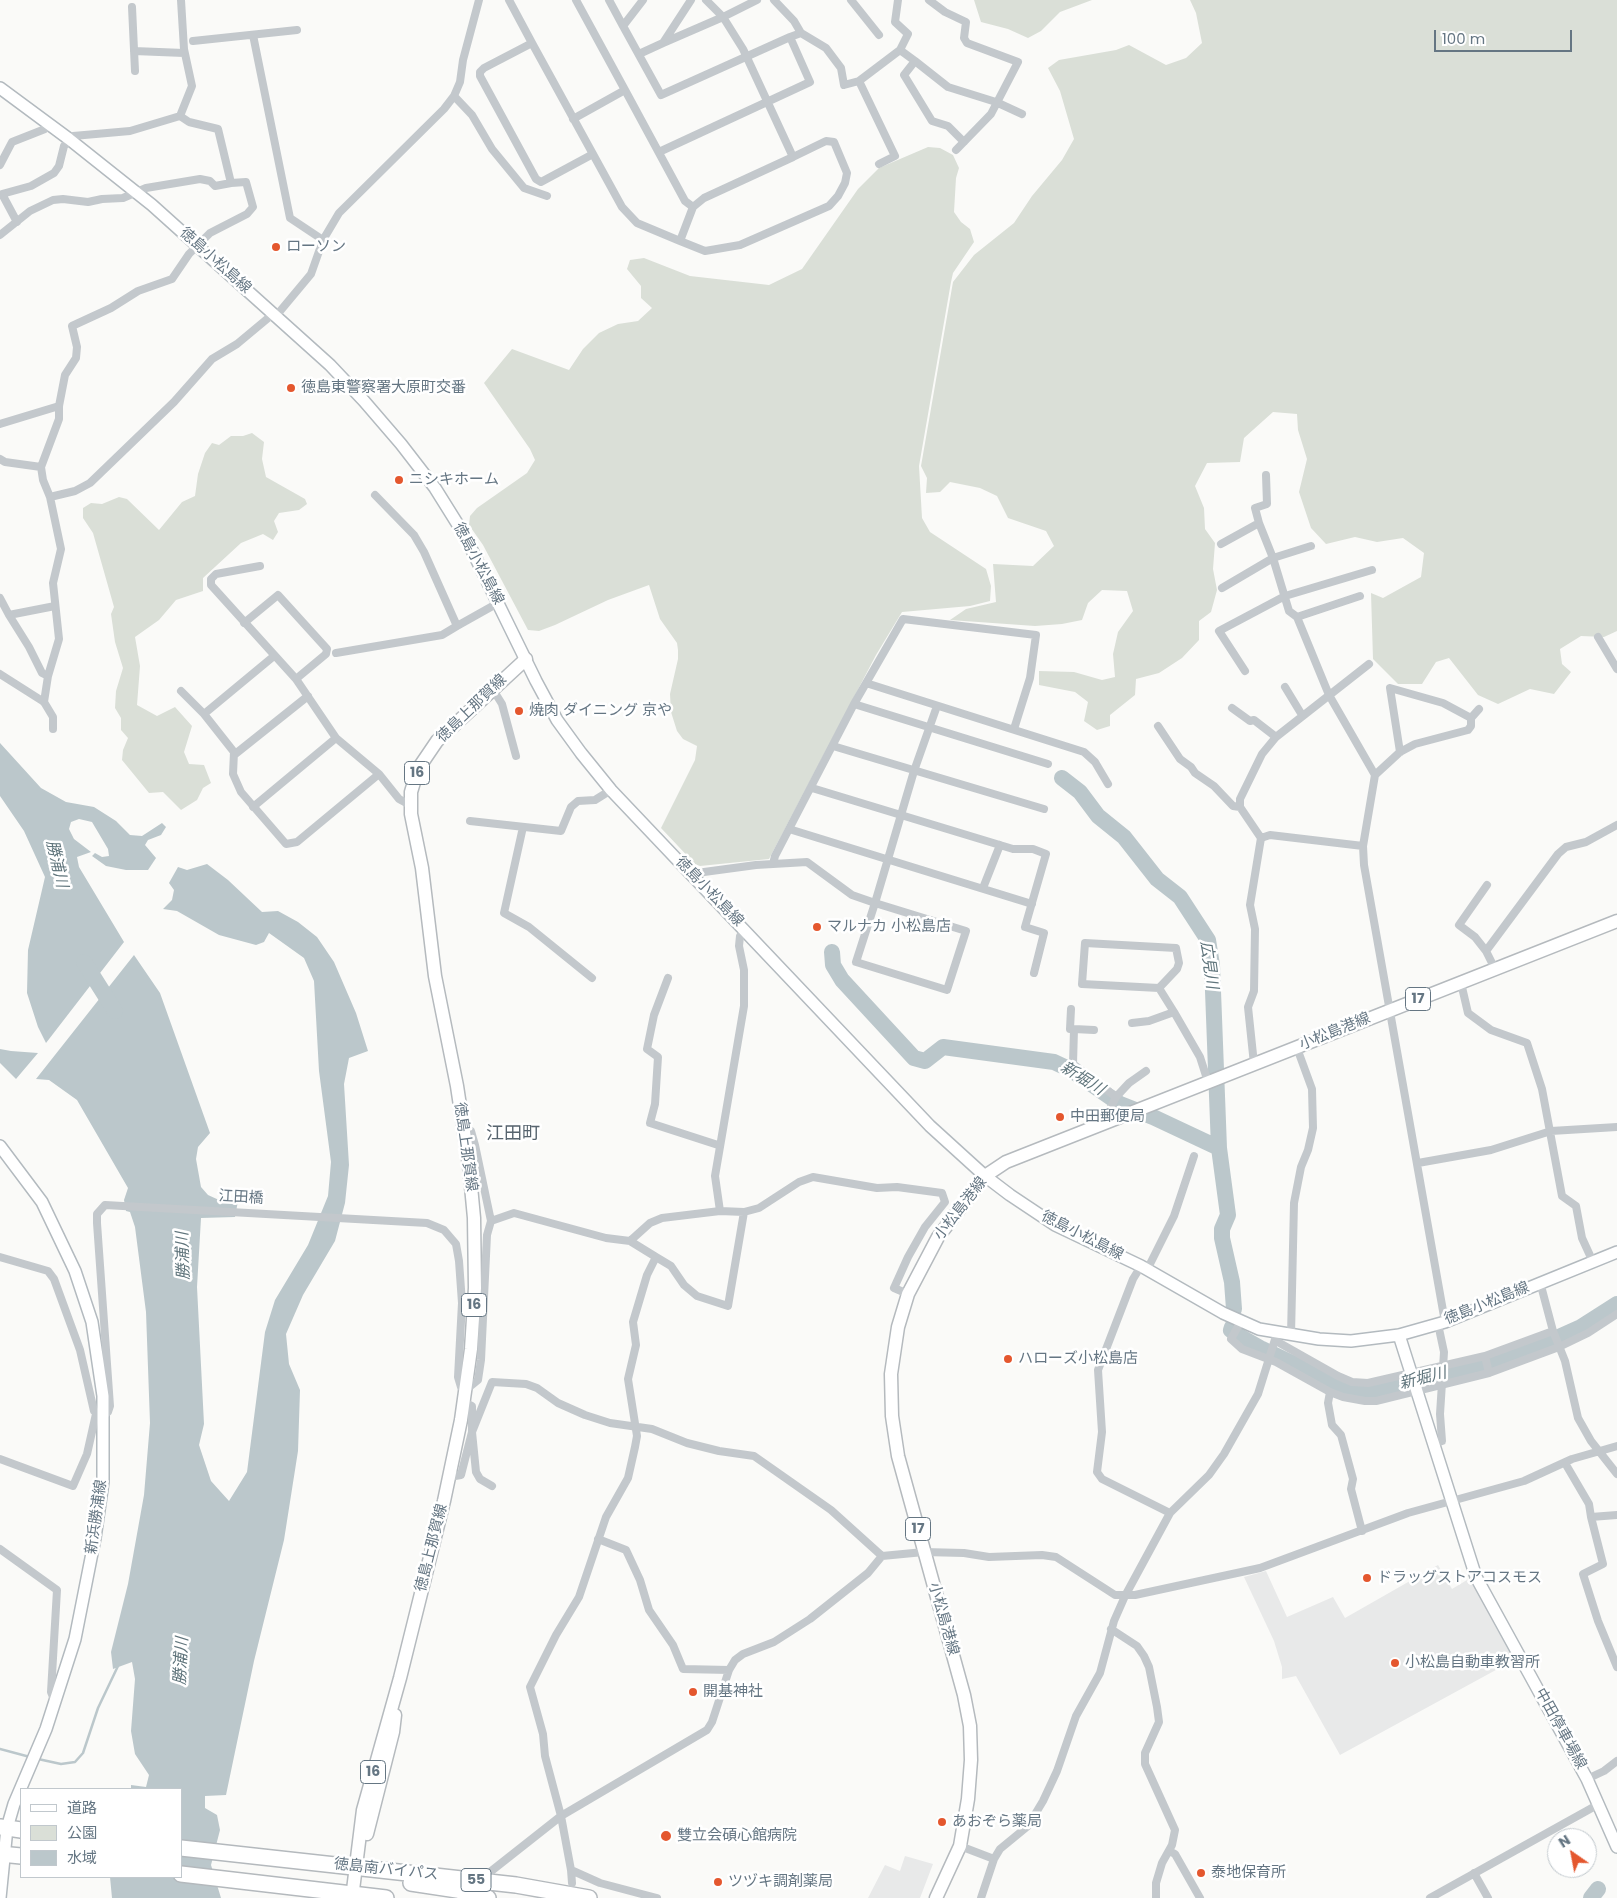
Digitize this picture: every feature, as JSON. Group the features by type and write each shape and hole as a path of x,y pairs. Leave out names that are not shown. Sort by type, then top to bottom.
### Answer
{"highway":[{"name":"徳島南バイパス","path":"182,1848 355,1871 516,1885 589,1898"},
{"path":"355,1871 457,1890 488,1898"},
{"name":"徳島南バイパス","path":"182,1874 353,1896 386,1898"}],"main road":[{"name":"徳島小松島線","path":"0,88 138,193 198,244 330,365 401,444 435,488 465,536 557,720 581,754 611,790 930,1126 985,1176 1055,1225 1144,1268 1237,1329 1276,1340 1291,1335 1351,1341 1399,1335 1441,1323 1617,1252"},
{"name":"徳島上那賀線","path":"353,1896 363,1810 400,1678 449,1477 464,1402 475,1257 474,1218 463,1126 435,976 422,868 410,805 413,782 426,754 492,688 526,659"},
{"name":"小松島港線","path":"936,1898 960,1846 968,1799 971,1760 970,1726 964,1695 898,1456 892,1416 890,1374 898,1327 908,1294 938,1237 985,1176 1006,1162 1617,921"},
{"name":"新浜勝浦線","path":"0,1146 42,1202 76,1271 92,1322 100,1370 99,1415 103,1482 95,1538 75,1639 46,1729 21,1788"},
{"path":"1399,1335 1412,1375"},
{"name":"中田停車場線","path":"1412,1375 1450,1500 1476,1577 1587,1779 1617,1847"},
{"name":"新浜勝浦線","path":"0,1898 12,1829 14,1804 20,1790"}],"street":[{"path":"17,222 1,190 31,186 54,173 59,166 64,146 69,139 80,134 130,131 168,122 180,116 192,90 184,53 181,0"},
{"path":"50,497 75,492 90,483 174,402 212,359 237,344 275,315 312,274 323,240 339,213 444,109 454,96 460,82 463,60 479,0"},
{"path":"510,0 622,207 637,223 680,241 704,251 740,245 829,206 838,196 847,173 834,142 826,141 704,198 693,207 680,241"},
{"path":"576,0 685,201 693,207"},
{"path":"609,0 661,95 801,32"},
{"path":"623,26 643,0"},
{"path":"663,43 691,0"},
{"path":"706,0 722,17 746,57 793,157"},
{"path":"639,54 758,0"},
{"path":"774,0 794,20 801,32 826,48 841,68 844,85 859,81 900,50 908,34 895,22 894,18 898,0"},
{"path":"851,0 879,35"},
{"path":"929,0 945,12 966,22 964,38 967,43 1018,62 991,114 956,150"},
{"path":"132,7 135,71"},
{"path":"193,41 297,30"},
{"path":"253,35 290,218 323,240"},
{"path":"659,152 810,82 790,37"},
{"path":"532,43 484,68 480,72 480,76 536,179 541,182 593,154"},
{"path":"900,50 948,87 996,102 1022,114"},
{"path":"134,51 184,53"},
{"path":"915,61 904,75 908,82 932,121 948,126 964,142"},
{"path":"859,81 895,156 879,164"},
{"path":"573,119 625,90"},
{"path":"454,96 472,115 492,149 524,188 547,196"},
{"path":"180,116 189,122 218,129 231,182"},
{"path":"0,165 12,142 45,129 50,125"},
{"path":"0,235 30,211 53,200 63,198 88,202 123,198 146,188 200,179 210,181 216,186 231,182 246,182 252,206 247,214 216,228 198,244 172,279 138,290 111,308 72,326 77,347 76,358 64,375 56,430 41,466 61,549 53,583 59,639 48,676 44,702"},
{"path":"0,424 59,406"},
{"path":"0,459 5,462 41,466"},
{"path":"1266,474 1267,504 1254,508 1273,558 1289,610 1297,617 1329,695 1376,775"},
{"path":"375,495 414,536 424,552 457,626"},
{"path":"1221,544 1259,523"},
{"path":"1222,588 1273,558 1311,546"},
{"path":"260,566 216,574 211,579 214,590 296,680 308,696 316,712 336,738 379,774 399,799 410,805"},
{"path":"1245,671 1219,631 1285,596 1372,570"},
{"path":"244,623 278,595 327,650 326,654 296,680"},
{"path":"1297,617 1360,596"},
{"path":"0,598 29,646 39,668 48,676"},
{"path":"336,653 442,635 498,603"},
{"path":"9,615 55,606"},
{"path":"773,864 775,856 854,704 904,619 1036,634 1030,678 1014,729"},
{"path":"1598,637 1617,669"},
{"path":"204,714 274,656"},
{"path":"1254,1064 1248,1007 1254,991 1255,929 1250,905 1260,838 1240,807 1240,799 1262,754 1276,737 1369,664"},
{"path":"0,674 44,702 53,717 53,729"},
{"path":"866,684 1084,752 1095,762 1108,784"},
{"path":"1286,687 1302,715"},
{"path":"492,688 502,704 516,756"},
{"path":"1400,752 1390,688 1443,703 1472,718"},
{"path":"181,691 204,714 231,747 234,755 233,763 236,783 253,807 286,844 297,842 379,774"},
{"path":"234,755 308,696"},
{"path":"854,704 1048,764"},
{"path":"693,876 704,872 807,862 852,895 875,903 966,931 946,990 856,962 875,903 914,771 937,706"},
{"path":"1232,708 1250,721 1254,720 1276,737"},
{"path":"1433,1444 1442,1440 1440,1414 1444,1352 1441,1323 1418,1163 1389,1010 1363,846 1376,775 1400,752 1415,744 1468,730 1471,726 1472,718 1479,709"},
{"path":"1158,726 1180,759 1191,766 1195,773 1214,786 1233,806 1240,807"},
{"path":"253,807 336,738"},
{"path":"833,746 1044,809"},
{"path":"812,788 1012,849 1033,849 1046,854 1025,927 1044,932 1034,973"},
{"path":"470,822 561,831 571,807 578,801 595,800 611,790"},
{"path":"1486,951 1558,854 1566,847 1586,842 1617,825"},
{"path":"523,827 504,913 529,927 592,978"},
{"path":"789,829 1032,904"},
{"path":"1260,838 1270,835 1363,846"},
{"path":"983,888 1000,845"},
{"path":"1487,885 1459,925 1475,937 1486,951 1495,969"},
{"path":"720,1211 715,1176 718,1145 744,1006 744,970 739,946 740,936 744,930"},
{"path":"1085,943 1176,948 1179,963 1177,969 1159,988 1082,984 1085,943"},
{"path":"668,978 654,1015 647,1049 658,1057 656,1104 650,1123 718,1145"},
{"path":"1461,983 1468,1013 1491,1030 1527,1043 1542,1089 1562,1196 1576,1206 1582,1238 1593,1262"},
{"path":"1159,988 1213,1080"},
{"path":"1071,1009 1070,1028 1094,1030"},
{"path":"1132,1023 1149,1021 1174,1012"},
{"path":"1074,1029 1073,1064 1116,1097"},
{"path":"1291,1335 1294,1203 1301,1166 1308,1150 1313,1128 1312,1089 1297,1048"},
{"path":"1110,1120 1110,1109 1116,1097 1128,1083 1146,1072"},
{"path":"463,1126 471,1131 475,1145 490,1221 487,1235 481,1360 478,1380 466,1389"},
{"path":"1418,1163 1491,1150 1551,1131 1617,1127"},
{"path":"1170,1514 1102,1479 1097,1472 1102,1432 1098,1370 1133,1279 1144,1268 1174,1216 1194,1156"},
{"path":"630,1241 650,1223 662,1218 720,1211 744,1212 759,1208 799,1182 814,1177 877,1188 897,1187 942,1193 945,1202 925,1227 908,1257 894,1288 908,1294"},
{"name":"江田橋","path":"99,1415 108,1412 110,1406 97,1214 105,1205 120,1204 427,1223 444,1230 456,1244 460,1261 462,1294 458,1377 461,1387 466,1389"},
{"path":"490,1221 514,1213 606,1238 630,1241 671,1266 684,1285 697,1296 728,1306 744,1212"},
{"path":"572,1883 561,1816 545,1756 544,1734 530,1687 556,1635 579,1597 606,1517 628,1478 637,1436 628,1379 636,1345 633,1322 647,1275 656,1256"},
{"path":"0,1257 48,1271 54,1279 80,1350 99,1415 87,1454 73,1486 0,1459"},
{"path":"1540,1282 1578,1418 1599,1451 1617,1474"},
{"path":"1237,1329 1231,1339 1242,1349 1270,1358 1330,1392 1343,1397 1365,1401 1417,1390 1488,1371 1588,1333 1617,1314"},
{"path":"981,1898 994,1859 1000,1849 1028,1826 1043,1801 1057,1771 1076,1716 1100,1673 1111,1629 1125,1596 1170,1514 1209,1475 1224,1454 1258,1394 1276,1340 1338,1376 1352,1382 1382,1381 1485,1358 1554,1332"},
{"path":"1485,1358 1488,1371"},
{"path":"449,1477 461,1474 472,1432 492,1382 526,1384 537,1388 558,1403 585,1415 610,1423 659,1431 687,1443 754,1456 831,1510 882,1556"},
{"path":"1330,1392 1328,1402 1332,1425 1341,1435 1353,1479 1351,1489 1362,1532"},
{"path":"464,1402 472,1406 472,1432 476,1472 480,1479 492,1486"},
{"path":"490,1872 561,1816 707,1730 712,1722 735,1660 743,1654 774,1642 810,1619 868,1573 882,1556 924,1552 964,1553 989,1557 1042,1554 1056,1557 1114,1595 1125,1596 1260,1568 1362,1532 1408,1513 1524,1480 1565,1462 1617,1446"},
{"path":"1565,1462 1589,1504 1603,1564 1583,1574 1598,1621 1617,1667"},
{"path":"1591,1517 1617,1516"},
{"path":"598,1539 626,1550 640,1580 649,1610 673,1645 683,1669 730,1670"},
{"path":"0,1549 58,1590 51,1692 55,1702"},
{"path":"1111,1629 1137,1646 1149,1667 1159,1722 1145,1753 1145,1764 1175,1830 1174,1838 1162,1863 1156,1883 1156,1898"},
{"path":"1587,1779 1604,1771 1617,1761"},
{"path":"1430,1898 1599,1804"},
{"path":"960,1846 994,1859"},
{"path":"1169,1851 1175,1854 1200,1898"},
{"path":"571,1870 600,1883 657,1898"},
{"path":"1474,1873 1488,1898"}],"shaded area":[{"name":"小松島自動車教習所","path":"1438,1565 1452,1589 1472,1577 1516,1659 1340,1755 1296,1676 1282,1679 1282,1667 1274,1641 1244,1577 1266,1571 1287,1617 1333,1597 1345,1618"},
{"path":"905,1856 933,1864 920,1898 868,1898 885,1865 900,1871"}],"green space":[{"path":"974,0 1092,0 1060,12 1041,31 1028,38 1008,29 981,22"},
{"path":"1190,0 1617,0 1617,631 1604,637 1581,636 1560,649 1562,664 1571,672 1554,694 1530,689 1498,704 1478,695 1449,658 1436,662 1422,684 1398,684 1373,659 1371,593 1383,598 1421,577 1424,553 1403,538 1377,542 1355,537 1326,544 1311,528 1299,492 1307,459 1298,430 1297,414 1273,412 1244,438 1240,462 1207,463 1195,486 1204,508 1205,529 1215,543 1213,569 1217,590 1211,612 1199,621 1199,640 1182,658 1159,673 1136,679 1135,695 1110,715 1110,726 1097,730 1084,721 1088,702 1075,692 1039,685 1039,671 1074,672 1102,680 1115,677 1113,654 1118,632 1133,611 1127,591 1102,590 1088,603 1082,620 1062,624 1035,626 950,620 966,609 996,602 993,564 1033,566 1054,546 1046,531 1008,518 997,496 980,488 950,482 940,492 926,493 927,478 921,466 953,282 974,255 1014,223 1032,196 1062,160 1074,139 1060,91 1048,68 1059,60 1116,50 1129,45 1166,65 1186,58 1202,43 1196,13"},
{"path":"928,147 940,148 953,155 959,168 956,178 954,212 961,222 970,229 974,242 953,273 951,282 919,466 922,518 930,532 986,569 991,586 990,601 970,606 902,612 876,655 769,859 700,866 695,864 661,828 695,760 697,746 683,739 677,731 671,712 670,694 678,659 677,643 660,619 649,585 608,600 539,631 528,630 483,545 469,525 470,516 477,508 527,473 535,460 530,449 484,383 512,349 569,370 583,349 599,333 618,324 638,321 652,308 641,298 641,286 627,269 630,260 644,258 690,276 769,285 802,269 858,189 879,168"},
{"path":"252,433 264,442 262,459 266,477 305,499 307,504 299,510 279,513 274,521 278,532 273,540 263,534 241,543 203,578 203,591 176,600 159,620 135,637 140,666 137,705 157,716 175,707 192,726 184,752 189,764 204,765 211,783 203,788 197,800 181,810 163,792 149,793 122,760 123,750 128,738 121,730 121,718 115,708 116,691 123,668 115,642 111,614 114,607 93,533 83,518 83,508 91,503 102,504 119,497 127,499 159,530 182,502 195,496 198,474 205,453 212,443 219,445 231,436 243,436"}],"water":[{"path":"0,743 41,788 66,802 94,807 116,821 130,835 142,836 162,823 166,827 161,835 148,840 145,845 156,858 148,870 126,870 106,866 92,856 95,853 102,857 109,856 108,849 92,822 79,819 71,822 69,829 74,839 91,852 77,857 79,867 124,942 46,1043 38,1027 27,993 28,950 45,877 24,831 0,796"},
{"path":"207,864 228,880 262,912 278,911 298,922 317,937 334,962 356,1013 368,1051 349,1058 344,1084 349,1165 345,1203 335,1241 303,1295 286,1334 289,1364 300,1390 298,1451 284,1540 254,1661 226,1795 205,1796 205,1808 217,1815 220,1830 211,1865 221,1898 112,1898 110,1878 182,1878 182,1788 131,1788 131,1785 146,1787 149,1775 135,1754 131,1731 135,1679 132,1662 113,1669 111,1652 128,1584 144,1495 150,1423 146,1312 135,1227 130,1212 126,1211 124,1200 128,1188 77,1100 49,1080 36,1079 134,955 160,993 210,1133 198,1147 196,1159 201,1187 208,1195 219,1200 238,1201 235,1217 201,1218 197,1287 204,1424 199,1445 211,1481 229,1501 247,1472 265,1332 275,1300 308,1245 328,1196 331,1162 319,1071 314,981 304,958 269,933 264,942 256,945 219,935 177,911 163,909 172,900 174,890 169,883 178,867 187,870"},
{"path":"0,1049 38,1053 16,1079 0,1063"}],"waterway":[{"name":"広見川","path":"1062,778 1080,792 1098,816 1124,837 1157,879 1180,897 1208,940 1212,965 1219,1148 1228,1215 1222,1229 1222,1238 1232,1282 1234,1309"},
{"name":"新堀川","path":"832,952 833,965 842,980 914,1058 925,1061 943,1047 1054,1062 1071,1070 1120,1104 1153,1117 1219,1148"},
{"name":"勝浦川","path":"84,962 115,1011"},
{"name":"新堀川","path":"1232,1327 1231,1330 1260,1348 1334,1383 1356,1391 1376,1391 1464,1371 1514,1357 1581,1327 1617,1304"},
{"path":"38,1759 61,1764 75,1762 83,1753 98,1708 118,1666"},
{"path":"0,1749 30,1757"},
{"path":"1591,1898 1598,1889"}],"place":[{"name":"ローソン","path":"276,247"},
{"name":"徳島東警察署大原町交番","path":"291,388"},
{"name":"ニシキホーム","path":"399,480"},
{"name":"焼肉 ダイニング 京や","path":"519,711"},
{"name":"マルナカ 小松島店","path":"817,927"},
{"name":"中田郵便局","path":"1060,1117"},
{"name":"ハローズ小松島店","path":"1008,1359"},
{"name":"ドラッグストアコスモス","path":"1367,1578"},
{"name":"小松島自動車教習所","path":"1395,1663"},
{"name":"開基神社","path":"693,1692"},
{"name":"あおぞら薬局","path":"942,1822"},
{"name":"雙立会碩心館病院","path":"666,1836"},
{"name":"泰地保育所","path":"1201,1873"},
{"name":"ツヅキ調剤薬局","path":"718,1882"}],"district":[{"name":"江田町","path":"513,1134"}]}
